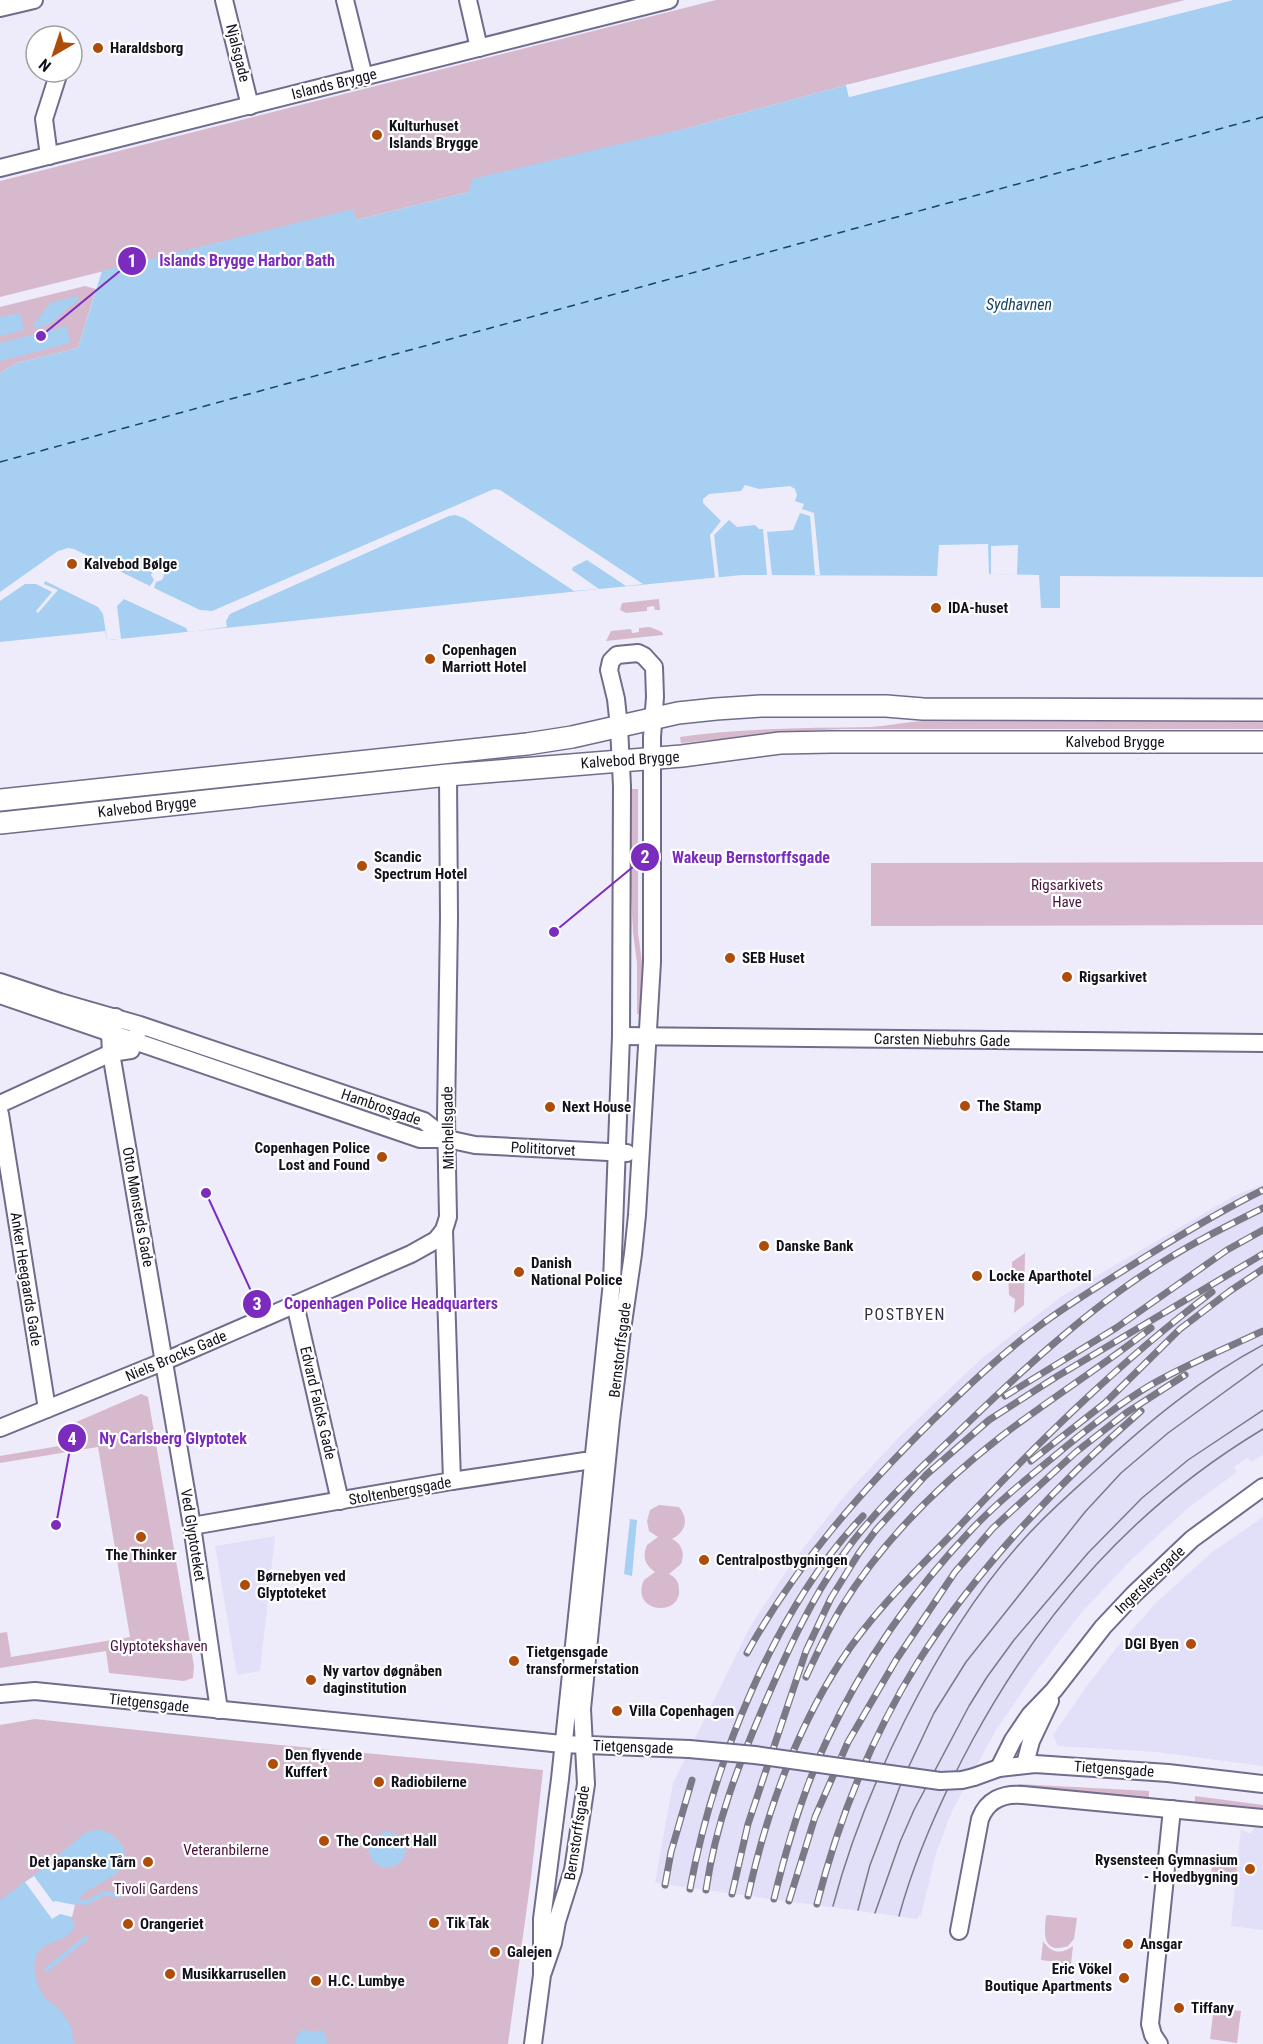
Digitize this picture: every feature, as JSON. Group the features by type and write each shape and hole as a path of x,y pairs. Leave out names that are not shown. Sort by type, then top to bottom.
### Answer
{"main road":[{"name":"Kalvebod Brygge","path":"0,800 504,747 572,737 654,718 716,709 761,706 886,706 923,710 1263,710"},
{"name":"Kalvebod Brygge","path":"0,823 448,775 653,758 780,743 1263,742"}],"street":[{"path":"0,8 34,0"},
{"name":"Njalsgade","path":"224,0 250,105"},
{"path":"345,0 364,77"},
{"name":"Islands Brygge","path":"0,168 669,0"},
{"path":"471,1 479,48"},
{"path":"49,156 44,119 55,84"},
{"path":"619,727 609,670 610,661 617,655 638,653 654,667 654,718"},
{"name":"Bernstorffsgade","path":"533,2044 542,1975 542,1919 562,1744 600,1461 633,1254 652,962 654,718"},
{"name":"Bernstorffsgade","path":"542,1975 576,1857 586,1785 582,1709 612,1282 621,1036 619,727"},
{"name":"Mitchellsgade","path":"448,775 448,1217 444,1230 452,1481"},
{"name":"Hambrosgade","path":"0,982 60,1002 140,1024 424,1121 447,1139"},
{"name":"Hambrosgade","path":"0,995 420,1139 447,1139"},
{"path":"110,1033 116,1017"},
{"path":"0,1104 111,1053 131,1050 140,1024"},
{"name":"Otto Mønsteds Gade","path":"110,1033 111,1053 165,1361"},
{"name":"Carsten Niebuhrs Gade","path":"621,1036 1263,1043"},
{"name":"Anker Heegaards Gade","path":"0,1114 47,1409"},
{"name":"Polititorvet","path":"447,1139 475,1145 640,1154"},
{"name":"Niels Brocks Gade","path":"0,1428 165,1361 426,1247 444,1230"},
{"name":"Edvard Falcks Gade","path":"295,1304 340,1501"},
{"name":"Ved Glyptoteket","path":"165,1361 219,1710"},
{"name":"Stoltenbergsgade","path":"192,1526 452,1481 600,1461"},
{"name":"Ingerslevsgade","path":"999,1768 1013,1740 1036,1707 1054,1690 1103,1627 1166,1562 1220,1517 1263,1487"},
{"name":"Ingerslevsgade","path":"1025,1764 1031,1742 1054,1690"},
{"name":"Tietgensgade","path":"0,1694 35,1691 562,1744 689,1749 755,1755 940,1781 962,1780 999,1768 1025,1764 1168,1773 1263,1784"},
{"path":"959,1931 980,1819 983,1811 996,1799 1017,1794 1263,1818"},
{"path":"1158,2042 1150,2024 1172,1809"}],"shaded area":[{"path":"1263,1184 1263,1455 1251,1462 1247,1458 1234,1467 1237,1472 1188,1508 1131,1560 1081,1613 1035,1673 996,1730 952,1811 936,1853 921,1916 919,1915 918,1919 655,1883 673,1783 750,1627 793,1561 847,1493 900,1436 981,1359 1062,1296 1234,1196"},
{"name":"DGI Byen","path":"1263,1517 1263,1766 1156,1752 1058,1746 1053,1735 1118,1646 1156,1603 1211,1553"},
{"name":"Børnebyen ved Glyptoteket","path":"275,1536 260,1671 237,1675 215,1546"},
{"name":"Rysensteen Gymnasium - Hovedbygning","path":"1256,1826 1263,1827 1263,1930 1231,1926 1241,1829 1250,1834"}],"green space":[{"path":"716,0 1185,0 846,85 469,192 356,220 355,217 229,240 0,297 0,181"},
{"path":"85,286 96,289 78,348 17,363 0,373 0,307"},
{"path":"659,599 660,610 655,610 654,606 647,607 647,611 626,613 620,610 622,603"},
{"path":"650,627 662,632 663,635 606,641 611,631 631,629 632,633 639,632 639,628"},
{"path":"770,697 1263,697 1263,699 735,700"},
{"path":"922,721 1263,721 1263,729 842,729 681,743 680,737 751,730 871,727"},
{"path":"857,751 1263,751 1263,754 848,753"},
{"path":"514,753 514,757 495,763 0,816 0,808"},
{"path":"631,789 638,789 638,933 642,962 642,1015 637,1014 637,963 631,893"},
{"name":"Rigsarkivets Have","path":"1263,862 1263,925 871,926 871,863"},
{"path":"1025,1253 1024,1305 1014,1313 1015,1299 1009,1295 1008,1273 1012,1270 1012,1262"},
{"name":"Glyptotekshaven","path":"141,1394 148,1397 194,1666 193,1678 184,1681 109,1673 106,1651 0,1668 0,1633 7,1632 11,1657 130,1637 98,1447 0,1463 0,1456 71,1444 67,1426"},
{"path":"659,1505 679,1507 685,1521 683,1529 672,1539 678,1543 683,1553 681,1564 669,1574 678,1584 678,1598 665,1608 649,1605 641,1591 644,1580 655,1572 647,1564 645,1553 647,1545 658,1537 649,1531 647,1521 650,1510"},
{"name":"Tivoli Gardens","path":"35,1719 543,1770 508,2044 0,2044 0,1725"},
{"path":"1018,1784 1149,1791 1149,1799 1019,1787"},
{"path":"1195,1796 1263,1805 1263,1811 1195,1804"},
{"path":"1213,1854 1238,1857 1236,1881 1211,1878"},
{"path":"1046,1916 1077,1918 1074,1939 1068,1946 1053,1948 1046,1941"},
{"path":"1043,1941 1049,1948 1060,1952 1073,1946 1071,1964 1041,1960"},
{"path":"1214,2007 1241,2011 1237,2043 1210,2039"}],"water":[{"name":"Sydhavnen","path":"1233,0 1263,0 1263,577 1060,576 1060,608 1041,608 1039,575 989,574 988,544 939,545 937,576 742,575 110,640 107,640 105,631 0,642 0,373 17,363 78,348 102,271 353,209 356,220 469,192 472,179 692,127 846,85 849,97"},
{"path":"77,296 79,299 50,324 35,328 33,325 50,303"},
{"path":"20,313 24,330 0,336 0,317"},
{"path":"67,326 70,343 0,361 0,343"},
{"path":"630,1519 637,1520 632,1576 624,1574"},
{"path":"98,1829 111,1834 119,1841 125,1854 124,1862 114,1875 81,1897 71,1918 75,1925 72,1930 65,1937 42,1948 34,1964 40,1990 67,2020 75,2044 0,2044 0,1900 85,1833"},
{"path":"387,1831 399,1836 406,1848 400,1863 384,1868 372,1861 368,1848 374,1836"},
{"path":"303,2029 312,2032 321,2030 326,2036 327,2044 295,2044 296,2037"}],"pier":[{"path":"1221,0 1233,0 849,97 846,85 849,84 851,93"},
{"path":"745,485 759,489 790,486 795,489 797,495 795,501 804,504 802,509 814,513 820,575 815,575 810,516 800,513 793,530 767,532 772,575 767,575 763,529 755,525 737,527 729,520 714,535 719,578 715,578 710,535 721,521 703,503 703,499 709,494 741,491"},
{"name":"Kalvebod Bølge","path":"494,489 500,490 643,584 626,586 587,560 573,567 572,570 599,589 574,591 464,518 455,515 230,614 226,621 227,627 188,632 186,628 124,599 117,606 121,639 107,640 103,614 98,607 45,581 44,584 58,590 38,613 36,611 52,592 36,584 25,584 0,601 0,592 58,551 68,548 150,586 154,580 151,575 154,570 163,571 162,580 156,582 154,588 200,610 212,611"},
{"path":"1018,545 1017,575 991,574 991,546"},
{"path":"34,1876 53,1902 75,1905 72,1917 60,1914 52,1919 25,1882"}],"waterway":[{"path":"78,1901 86,1903 105,1893 120,1896"},
{"path":"47,1969 86,1938"}],"ferry route":[{"path":"0,462 1263,117"}],"tram line":[{"path":"833,1906 855,1834 894,1743 944,1648 989,1581 1041,1521 1135,1435 1197,1386 1263,1345"},
{"path":"858,1910 870,1865 902,1781 934,1713 966,1662 1085,1512 1121,1473 1168,1433 1263,1364"},
{"path":"875,1913 914,1810 969,1706 1014,1640 1088,1553 1142,1498 1188,1460 1263,1410"},
{"path":"899,1916 922,1848 950,1783 1000,1693 1029,1648 1096,1565 1133,1527 1217,1459 1263,1429"}],"railway":[{"path":"747,1653 786,1590 831,1530 907,1447 984,1372 1024,1338 1077,1299 1189,1231 1263,1190"},
{"path":"706,1890 710,1865 729,1795 773,1684 820,1591 842,1556 867,1524 975,1416 1076,1325 1130,1284 1171,1257 1263,1208"},
{"path":"1005,1396 1116,1328 1227,1250 1263,1230"},
{"path":"732,1894 748,1824 806,1651 831,1598 876,1530 926,1475 989,1420 1056,1377 1263,1254"},
{"path":"1031,1461 1105,1403 1180,1329 1263,1269"},
{"path":"748,1896 773,1804 796,1745 825,1688 866,1626 909,1578 1078,1406 1143,1347 1212,1292"},
{"path":"806,1677 818,1650 857,1583 914,1514 980,1453 1151,1328"},
{"path":"774,1899 803,1798 818,1759 841,1711 873,1655 930,1576 982,1519 1086,1430 1149,1386 1263,1331"},
{"path":"789,1901 815,1817 848,1742 896,1660 955,1572 993,1528 1076,1452 1126,1413 1185,1375"},
{"path":"817,1904 835,1842 858,1780 886,1719 918,1662 966,1594 1020,1529 1080,1467 1141,1411"},
{"path":"690,1889 714,1791 752,1690 775,1642 802,1596 831,1554 863,1516"},
{"path":"665,1885 671,1852 692,1780"}],"place":[{"name":"Haraldsborg","path":"98,48"},
{"name":"Kulturhuset Islands Brygge","path":"377,135"},
{"name":"Islands Brygge Harbor Bath","path":"41,336"},
{"name":"Kalvebod Bølge","path":"72,564"},
{"name":"IDA-huset","path":"936,608"},
{"name":"Copenhagen Marriott Hotel","path":"430,659"},
{"name":"Scandic Spectrum Hotel","path":"362,866"},
{"name":"Wakeup Bernstorffsgade","path":"554,932"},
{"name":"SEB Huset","path":"730,958"},
{"name":"Rigsarkivet","path":"1067,977"},
{"name":"The Stamp","path":"965,1106"},
{"name":"Next House","path":"550,1107"},
{"name":"Copenhagen Police Lost and Found","path":"382,1157"},
{"name":"Copenhagen Police Headquarters","path":"206,1193"},
{"name":"Danske Bank","path":"764,1246"},
{"name":"Danish National Police","path":"519,1272"},
{"name":"Locke Aparthotel","path":"977,1276"},
{"name":"Ny Carlsberg Glyptotek","path":"56,1525"},
{"name":"The Thinker","path":"141,1537"},
{"name":"Centralpostbygningen","path":"704,1560"},
{"name":"Børnebyen ved Glyptoteket","path":"245,1585"},
{"name":"DGI Byen","path":"1191,1644"},
{"name":"Tietgensgade transformerstation","path":"514,1661"},
{"name":"Ny vartov døgnåben daginstitution","path":"311,1680"},
{"name":"Villa Copenhagen","path":"617,1711"},
{"name":"Den flyvende Kuffert","path":"273,1764"},
{"name":"Radiobilerne","path":"379,1782"},
{"name":"The Concert Hall","path":"324,1841"},
{"name":"Det japanske Tårn","path":"148,1862"},
{"name":"Rysensteen Gymnasium - Hovedbygning","path":"1250,1869"},
{"name":"Tik Tak","path":"434,1923"},
{"name":"Orangeriet","path":"128,1924"},
{"name":"Ansgar","path":"1128,1944"},
{"name":"Galejen","path":"495,1952"},
{"name":"Musikkarrusellen","path":"170,1974"},
{"name":"Eric Vökel Boutique Apartments","path":"1124,1978"},
{"name":"H.C. Lumbye","path":"316,1981"},
{"name":"Tiffany","path":"1179,2008"}],"district":[{"name":"POSTBYEN","path":"905,1314"}],"park label":[{"name":"Veteranbilerne","path":"226,1850"}]}
